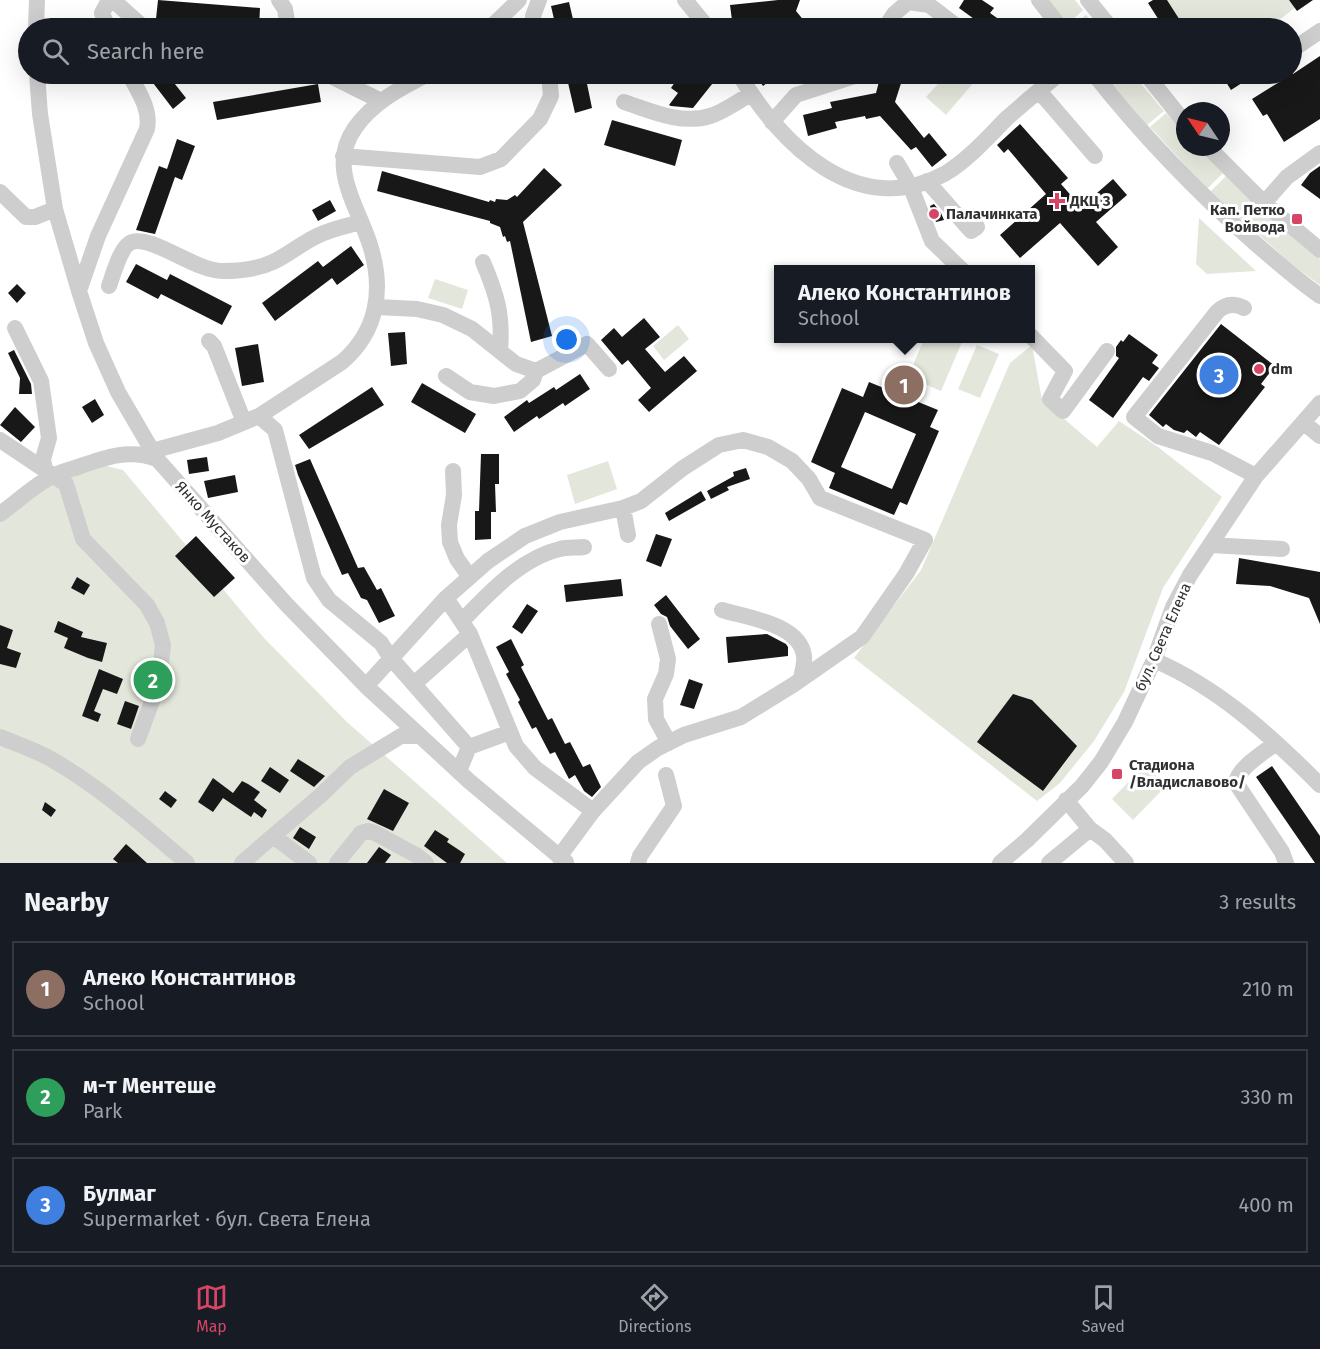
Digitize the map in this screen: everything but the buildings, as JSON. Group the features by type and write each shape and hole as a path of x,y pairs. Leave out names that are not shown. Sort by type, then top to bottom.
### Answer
{"street":[{"path":"36,18 37,0"},
{"path":"104,18 102,13 108,0"},
{"path":"113,0 133,18"},
{"path":"279,0 285,9 286,18"},
{"path":"500,18 519,0"},
{"path":"533,18 539,0"},
{"path":"685,0 700,18"},
{"path":"1039,0 1053,18"},
{"path":"1088,0 1103,18"},
{"path":"891,18 907,1 929,5 946,18"},
{"path":"1302,43 1320,31"},
{"name":"Янко Мустаков","path":"38,84 40,114 55,209 96,343 118,392 155,455 287,605 366,686 459,771 563,860"},
{"path":"80,291 98,236 147,129 149,119 147,110 134,84"},
{"path":"347,84 381,101"},
{"path":"0,514 49,473 109,456 155,455 251,419 342,362 352,353 369,326 377,307 377,290 370,244 343,170 343,156 354,128 371,109 411,84"},
{"path":"343,156 480,167 501,159 540,119 551,96 550,84"},
{"path":"745,84 772,122 807,157 842,178 880,188 910,185 945,173 962,162 1010,115 1047,84"},
{"path":"772,122 796,95 830,84"},
{"path":"1102,84 1143,132 1222,214 1287,271 1320,296"},
{"path":"1154,84 1176,112"},
{"path":"1039,91 1095,156"},
{"path":"624,102 673,118 696,118 711,116 751,94"},
{"path":"1264,203 1287,177 1320,153"},
{"path":"1217,156 1264,203 1320,250"},
{"path":"897,163 910,185 932,241 957,265"},
{"path":"927,181 971,231 977,227"},
{"path":"0,192 27,217 35,217 55,209"},
{"path":"109,286 124,247 130,242 139,241 162,249 200,267 221,271 254,269 274,262 318,235 361,222"},
{"path":"483,262 495,290 502,323 500,351"},
{"path":"1244,308 1233,305 1221,308 1134,417 1158,436 1212,453 1256,476"},
{"path":"377,307 417,309 442,315 472,329 516,364 536,371"},
{"path":"15,328 41,381 49,438 43,459 49,473"},
{"path":"1035,340 1065,371 1050,399 1063,411 1107,351"},
{"path":"209,341 214,346 251,419 275,430 314,578 329,600 381,643 390,657 469,747"},
{"path":"446,376 470,392 494,396 520,392 533,380 536,371 587,344 609,369"},
{"name":"бул. Света Елена","path":"1000,863 1082,786 1101,762 1125,722 1154,660 1173,607 1190,575 1256,476 1320,404"},
{"path":"1303,422 1320,436"},
{"path":"0,440 66,484 83,539 147,605 157,623 163,645 161,664 151,704 138,739"},
{"path":"366,686 446,598 488,561 525,536 560,522 623,508 641,501 683,468 719,445 742,440 768,447 792,461 809,479 820,498 925,540 906,574 862,637 801,680 741,717 684,735 638,762 593,811 563,860"},
{"path":"453,471 454,495 449,525 450,542 457,559 470,577"},
{"path":"623,508 627,535"},
{"path":"1211,544 1282,549"},
{"path":"414,684 509,577 534,559 560,549 584,547"},
{"path":"446,598 466,628 487,672 516,746 535,768 593,811"},
{"path":"722,610 777,626 792,633 802,646 805,657 801,680"},
{"path":"659,624 668,659 666,674 655,699 656,719 669,743"},
{"path":"1154,660 1233,705 1320,785"},
{"path":"459,771 469,747 510,732"},
{"path":"242,863 320,796 350,766 401,736 420,736"},
{"path":"0,737 50,758 149,830 187,863"},
{"path":"1276,743 1242,770 1236,777 1236,783 1282,852 1286,863"},
{"path":"638,863 640,856 674,806 666,775"},
{"path":"1066,800 1090,829 1105,840 1126,863"},
{"path":"1050,863 1090,829"},
{"path":"337,863 362,833 368,831 416,855 426,863"},
{"path":"273,836 309,863"}],"shaded area":[{"path":"1046,0 1075,0 1083,10 1074,18 1060,18"},
{"path":"1167,0 1300,0 1296,7 1282,18 1179,18"},
{"path":"938,84 972,84 946,115 926,97"},
{"path":"1112,84 1141,84 1164,111 1147,125"},
{"path":"1166,113 1176,124 1176,155 1150,127"},
{"path":"1177,156 1206,156 1223,173 1207,189"},
{"path":"1226,176 1320,259 1320,285 1294,266 1210,192"},
{"path":"1199,218 1256,271 1207,274 1196,264"},
{"path":"435,279 468,290 462,309 428,298"},
{"path":"678,325 689,339 664,360 653,346"},
{"path":"922,343 962,343 941,391 908,377"},
{"path":"977,345 999,354 980,398 958,389"},
{"path":"1032,345 1042,400 1097,447 1119,421 1158,447 1222,497 1163,588 1124,692 1094,741 1060,783 1037,801 854,658 921,570 1010,363"},
{"path":"608,461 617,489 575,504 567,475"},
{"path":"94,463 123,470 264,638 347,722 507,863 0,863 0,508"},
{"path":"1145,765 1166,786 1133,820 1112,799"}],"place":[{"name":"ДКЦ 3","path":"1057,201"},
{"name":"Палачинката","path":"934,214"},
{"name":"Кап. Петко Войвода","path":"1297,219"},
{"name":"dm","path":"1259,369"},
{"name":"Булмаг","path":"1219,375"},
{"name":"Алеко Константинов","path":"904,385"},
{"name":"м-т Ментeше","path":"153,680"},
{"name":"Стадиона /Владиславово/","path":"1117,774"}]}
